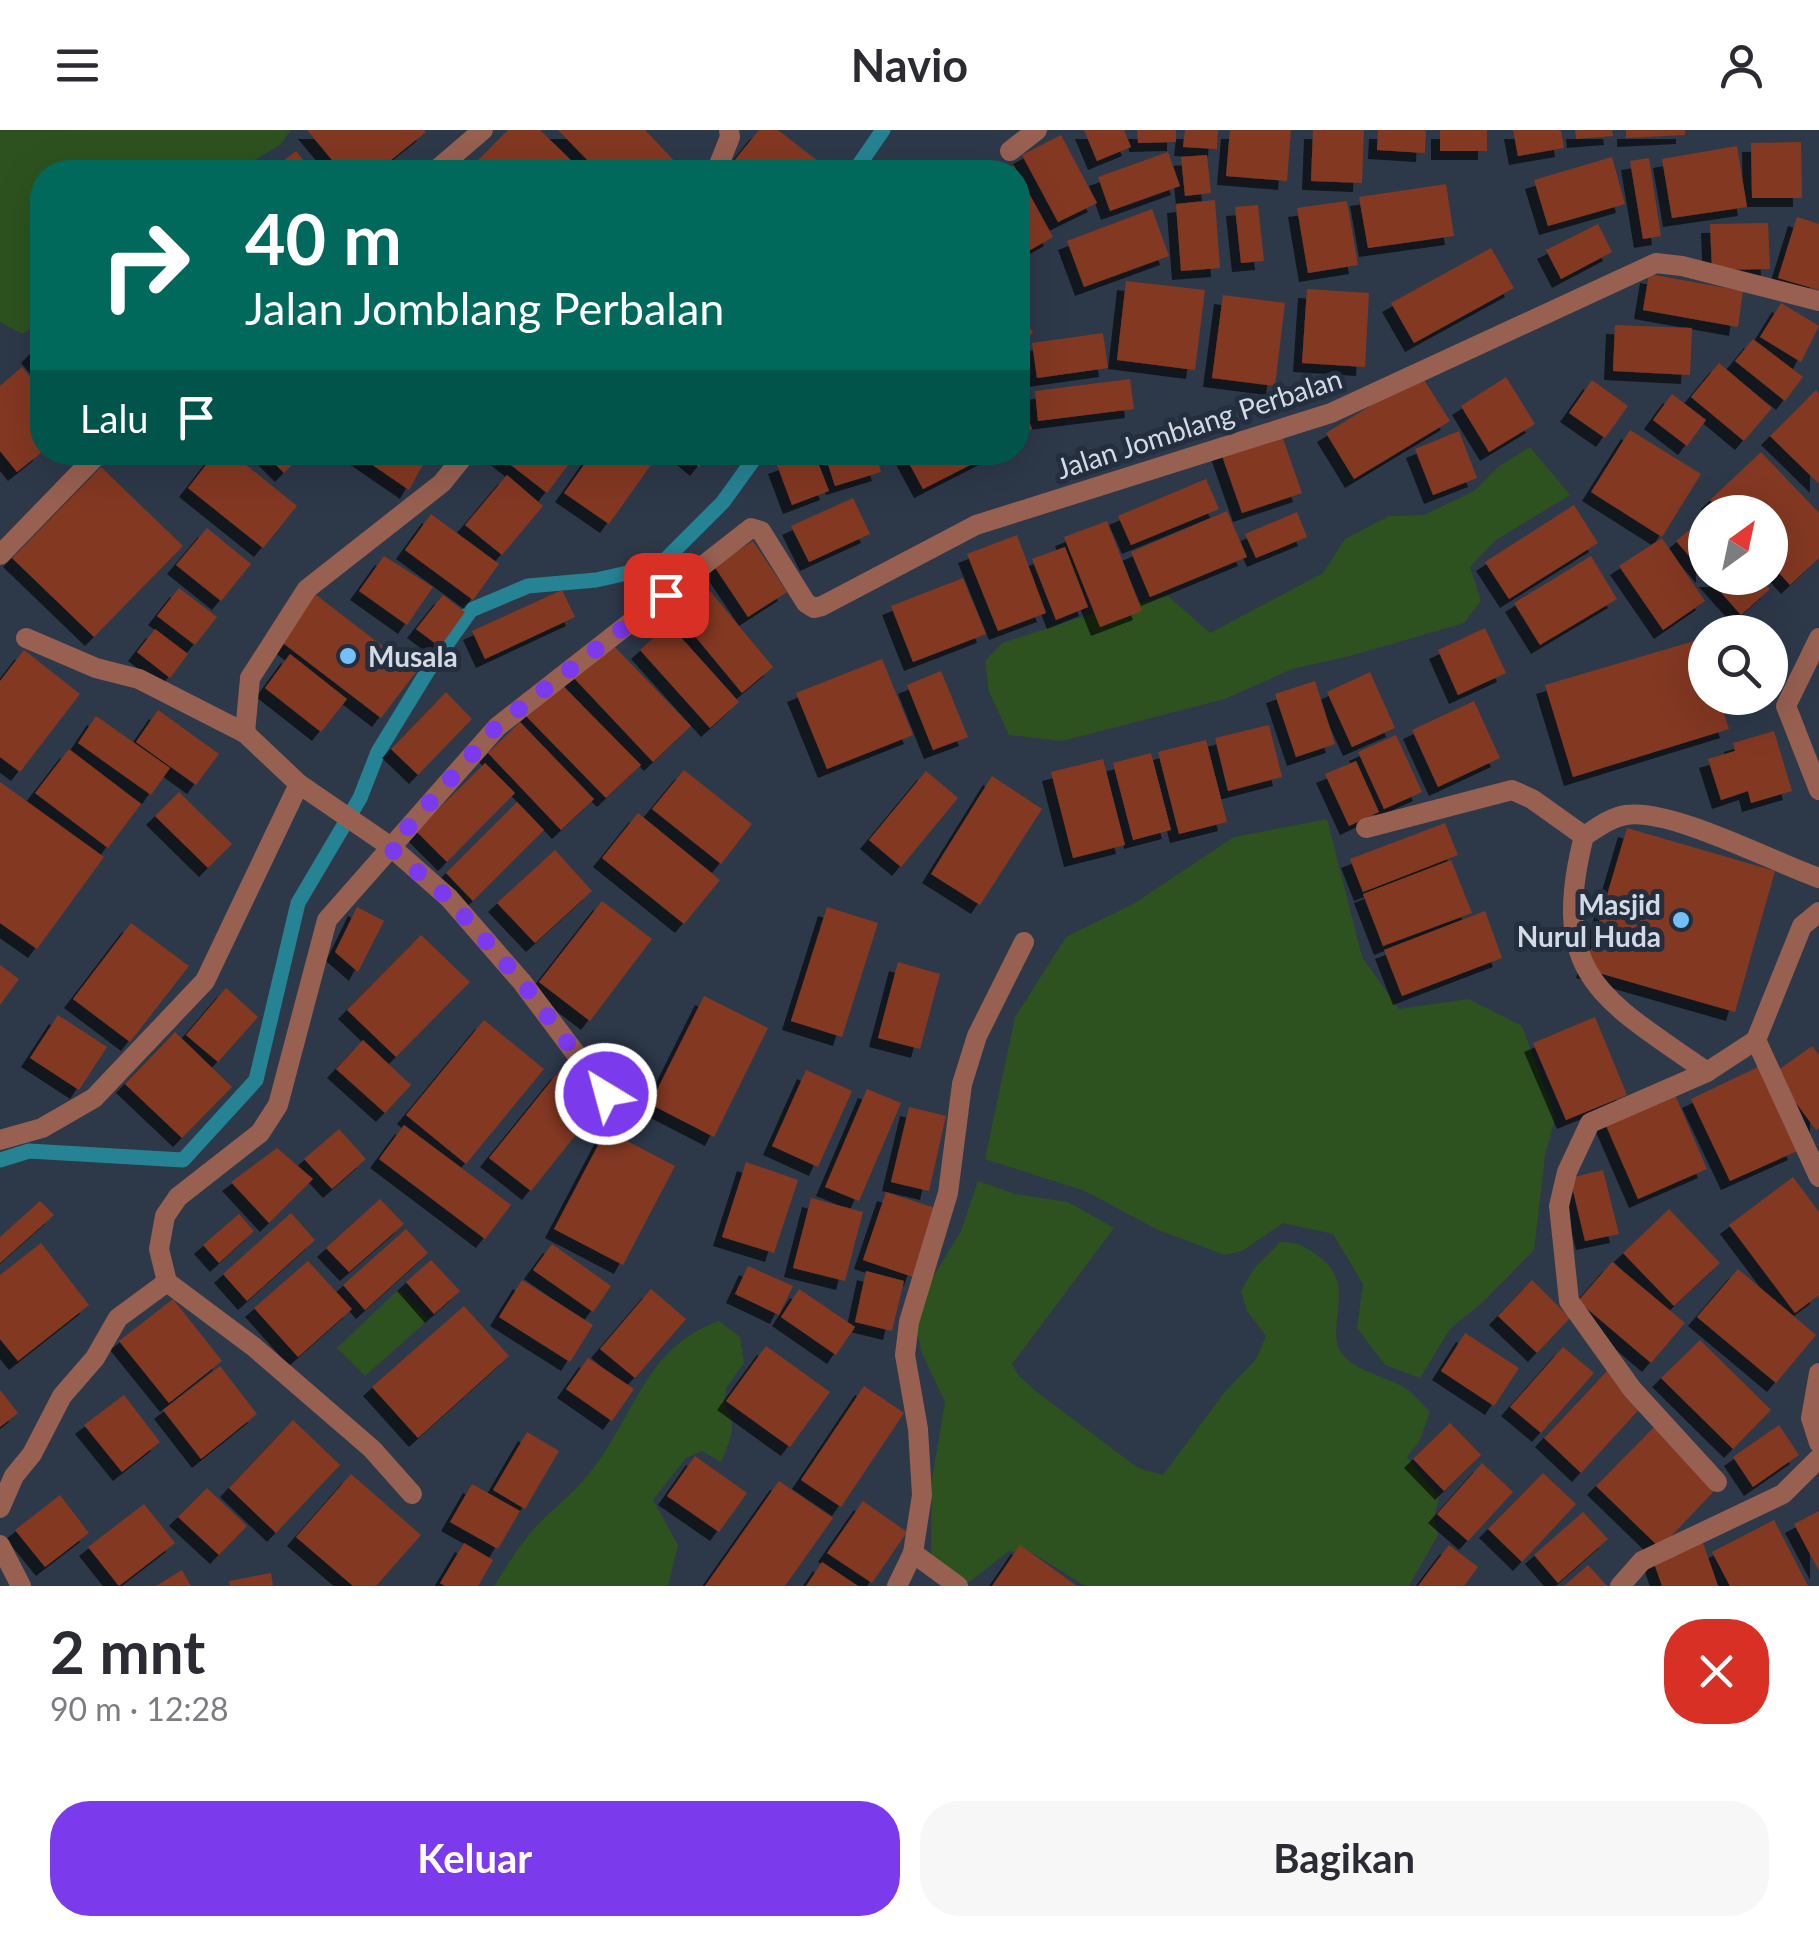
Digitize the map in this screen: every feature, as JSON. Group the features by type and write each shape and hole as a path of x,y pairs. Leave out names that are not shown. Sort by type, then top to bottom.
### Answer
{"street":[{"path":"448,160 483,130"},
{"path":"721,160 729,130"},
{"path":"1010,151 1038,130"},
{"name":"Jalan Jomblang Perbalan","path":"167,1282 159,1249 165,1216 178,1197 260,1133 278,1105 327,920 496,727 750,528 761,531 806,602 814,608 976,525 1331,413 1656,263 1819,300"},
{"path":"0,555 87,465"},
{"path":"245,733 250,678 307,589 442,483 457,465"},
{"path":"26,638 96,668 138,679 245,733 299,784 390,848 461,912 522,982 606,1094"},
{"path":"1819,638 1786,706 1819,790"},
{"path":"0,1140 42,1128 94,1098 205,981 299,784"},
{"path":"1366,828 1512,790 1532,799 1584,836"},
{"path":"1707,1072 1627,1016 1594,984 1582,966 1571,911 1584,836 1627,815 1667,820 1819,878"},
{"path":"1717,1482 1632,1390 1569,1301 1559,1206 1567,1172 1590,1122 1707,1072 1756,1040 1802,926 1819,912"},
{"path":"899,1583 913,1553 922,1495 918,1429 905,1354 909,1322 948,1193 962,1084 977,1036 1024,942"},
{"path":"1756,1040 1819,1177"},
{"path":"0,1508 14,1476 32,1454 62,1396 95,1358 118,1318 167,1282 254,1346 372,1449 412,1494"},
{"path":"1819,1373 1811,1418 1819,1443"},
{"path":"1620,1586 1642,1561 1783,1494 1819,1458"},
{"path":"0,1546 22,1586"},
{"path":"913,1553 958,1586"}],"green space":[{"path":"0,130 291,130 280,145 255,160 30,160 30,329 22,334 0,322"},
{"path":"1530,447 1570,495 1496,540 1470,567 1481,601 1464,623 1292,669 1225,699 1062,741 1009,735 989,692 985,661 1002,643 1094,613 1168,596 1210,633 1323,573 1345,539 1389,516 1424,515 1474,491 1498,467"},
{"path":"1327,819 1362,957 1399,1009 1468,999 1522,1026 1555,1117 1545,1156 1534,1250 1450,1329 1420,1378 1385,1365 1357,1328 1363,1284 1333,1234 1283,1223 1242,1251 1225,1255 1158,1230 1085,1191 985,1159 1015,1017 1066,937 1135,903 1234,837"},
{"path":"978,1181 1015,1194 1068,1202 1114,1228 1012,1364 1037,1392 1138,1468 1163,1475 1224,1393 1256,1359 1266,1336 1247,1311 1241,1291 1253,1270 1280,1242 1302,1246 1321,1258 1337,1281 1336,1331 1341,1352 1355,1365 1408,1390 1430,1412 1419,1442 1407,1457 1439,1497 1434,1518 1438,1535 1409,1586 1085,1586 1034,1554 1009,1551 964,1586 935,1578 931,1550 932,1479 945,1402 922,1353 915,1324 927,1287 961,1231"},
{"path":"399,1289 428,1320 365,1376 337,1348"},
{"path":"719,1321 740,1337 744,1363 726,1388 724,1404 732,1432 721,1462 702,1451 686,1458 653,1500 678,1545 668,1586 494,1586 531,1532 588,1475 657,1366 694,1333"}],"building":[{"path":"307,130 426,132 391,160 332,160"},
{"path":"508,130 540,130 571,160 478,160"},
{"path":"558,130 645,130 673,160 587,160"},
{"path":"759,130 778,130 817,160 735,160"},
{"path":"1084,130 1124,130 1131,147 1097,161"},
{"path":"1137,130 1176,130 1176,142 1138,143"},
{"path":"1185,130 1218,130 1217,149 1183,147"},
{"path":"1230,130 1291,130 1287,181 1226,176"},
{"path":"1313,130 1364,130 1362,183 1311,181"},
{"path":"1378,130 1426,130 1425,153 1377,150"},
{"path":"1440,130 1487,130 1487,151 1440,151"},
{"path":"1513,130 1561,130 1564,148 1518,156"},
{"path":"1575,130 1612,130 1613,136 1576,139"},
{"path":"1626,130 1685,130 1685,135 1626,138"},
{"path":"1061,135 1097,203 1058,222 1030,170 1030,160 1022,155"},
{"path":"1801,142 1802,198 1752,198 1751,143"},
{"path":"1737,146 1747,207 1672,218 1662,159"},
{"path":"296,151 303,160 284,160"},
{"path":"1168,152 1180,186 1110,211 1098,177"},
{"path":"1207,155 1211,193 1185,196 1181,157"},
{"path":"1612,157 1625,204 1548,226 1534,180"},
{"path":"1649,158 1661,236 1643,239 1630,161"},
{"path":"1446,184 1454,236 1368,248 1359,197"},
{"path":"1030,195 1053,237 1030,250"},
{"path":"1215,200 1220,268 1181,271 1176,204"},
{"path":"1347,201 1358,265 1308,273 1297,208"},
{"path":"1258,205 1264,261 1241,263 1235,207"},
{"path":"1152,209 1169,256 1084,287 1067,241"},
{"path":"1797,217 1819,224 1819,290 1778,278"},
{"path":"1768,223 1770,269 1712,270 1710,224"},
{"path":"1598,224 1612,252 1561,279 1546,250"},
{"path":"1491,248 1514,288 1414,343 1391,303"},
{"path":"1649,274 1743,291 1738,327 1643,310"},
{"path":"1126,281 1205,290 1195,370 1117,360"},
{"path":"1307,289 1369,293 1365,367 1302,363"},
{"path":"1223,295 1285,303 1275,386 1212,378"},
{"path":"1781,303 1819,326 1801,362 1760,337"},
{"path":"1615,325 1692,328 1690,375 1613,371"},
{"path":"1103,333 1108,368 1037,378 1032,343"},
{"path":"1753,339 1803,377 1785,401 1735,361"},
{"path":"1719,363 1772,408 1744,441 1691,397"},
{"path":"22,367 30,377 30,462 17,472 0,451 0,386"},
{"path":"1421,375 1450,421 1354,479 1326,433"},
{"path":"1506,377 1535,424 1489,452 1461,406"},
{"path":"1130,379 1134,409 1038,421 1035,391"},
{"path":"1592,380 1628,406 1605,438 1569,413"},
{"path":"1816,390 1819,394 1819,484 1770,436"},
{"path":"1672,394 1706,420 1687,446 1653,420"},
{"path":"1280,430 1302,493 1242,513 1220,450"},
{"path":"1630,430 1701,474 1662,537 1591,492"},
{"path":"1459,431 1477,478 1433,495 1415,449"},
{"path":"1761,452 1819,513 1819,558 1790,585 1788,495 1715,495"},
{"path":"206,465 246,465 297,506 263,548 188,488"},
{"path":"373,465 423,465 409,490"},
{"path":"511,465 568,465 547,493"},
{"path":"584,465 651,465 609,524 564,493"},
{"path":"777,465 819,465 829,491 792,505"},
{"path":"828,465 879,465 881,472 835,486"},
{"path":"910,465 970,465 923,489"},
{"path":"101,467 183,546 94,637 12,558"},
{"path":"507,475 543,506 502,555 465,525"},
{"path":"1206,479 1219,509 1131,545 1118,516"},
{"path":"853,498 870,534 809,562 791,526"},
{"path":"1574,505 1598,543 1509,599 1485,562"},
{"path":"1227,511 1247,557 1150,597 1131,552"},
{"path":"1297,512 1307,537 1256,558 1245,534"},
{"path":"431,514 499,564 473,600 405,550"},
{"path":"1107,521 1142,611 1100,627 1064,537"},
{"path":"207,528 251,564 221,601 176,565"},
{"path":"1688,531 1688,555 1676,541"},
{"path":"1017,535 1046,613 998,631 967,554"},
{"path":"1662,538 1688,576 1688,595 1701,595 1705,601 1663,630 1619,566"},
{"path":"753,541 787,592 748,617 714,566"},
{"path":"1065,547 1088,607 1056,620 1032,559"},
{"path":"384,556 433,587 407,625 359,591"},
{"path":"1591,556 1617,599 1540,645 1514,603"},
{"path":"963,578 986,634 913,662 891,606"},
{"path":"179,588 217,617 195,645 157,616"},
{"path":"562,590 575,617 485,659 472,631"},
{"path":"710,591 773,667 742,693 679,617"},
{"name":"Musala","path":"315,594 416,672 381,718 279,640"},
{"path":"443,595 465,612 440,647 416,629"},
{"path":"1723,595 1763,595 1741,615"},
{"path":"669,624 739,702 710,728 640,650"},
{"path":"1485,628 1506,673 1458,695 1438,650"},
{"path":"155,629 188,654 170,678 137,652"},
{"path":"610,642 691,726 653,762 573,677"},
{"path":"1688,643 1688,715 1724,715 1729,729 1573,777 1545,685"},
{"path":"24,650 80,694 20,772 0,757 0,681"},
{"path":"290,654 347,699 321,732 265,688"},
{"path":"882,659 913,735 827,769 796,693"},
{"path":"941,671 968,737 933,750 907,685"},
{"path":"1370,672 1395,728 1352,747 1327,692"},
{"path":"1315,681 1335,744 1296,757 1275,694"},
{"path":"560,683 641,765 606,798 526,716"},
{"path":"446,692 472,719 418,775 391,749"},
{"path":"1474,701 1500,758 1438,787 1412,730"},
{"path":"158,710 219,754 196,785 136,742"},
{"path":"96,716 170,768 151,795 78,743"},
{"path":"520,722 594,799 561,830 488,753"},
{"path":"1269,725 1282,777 1228,791 1215,738"},
{"path":"1774,731 1792,791 1751,803 1748,791 1721,800 1708,759 1735,751 1733,743"},
{"path":"1396,735 1422,792 1384,809 1358,752"},
{"path":"1206,740 1227,822 1179,834 1158,752"},
{"path":"69,749 141,804 108,848 35,793"},
{"path":"1151,753 1171,830 1133,840 1113,763"},
{"path":"1103,759 1125,845 1073,858 1051,772"},
{"path":"1356,761 1379,812 1349,826 1325,774"},
{"path":"485,763 515,793 447,862 416,831"},
{"path":"684,770 752,824 721,864 652,809"},
{"path":"926,771 958,798 901,867 869,840"},
{"path":"992,776 1042,809 980,905 931,874"},
{"path":"0,782 104,857 37,949 0,923"},
{"path":"179,792 232,844 208,868 155,816"},
{"path":"517,802 544,830 473,901 446,873"},
{"path":"638,813 720,880 684,924 602,858"},
{"path":"1445,823 1458,855 1363,892 1350,859"},
{"name":"Masjid Nurul Huda","path":"1627,828 1775,871 1735,1012 1585,969"},
{"path":"555,850 592,891 535,943 497,903"},
{"path":"1451,860 1472,913 1383,946 1363,894"},
{"path":"602,901 652,939 590,1021 539,982"},
{"path":"357,907 384,921 358,972 335,952"},
{"path":"827,907 878,923 842,1037 791,1021"},
{"path":"1485,911 1502,958 1402,996 1384,950"},
{"path":"131,923 189,966 130,1042 73,999"},
{"path":"421,935 470,982 396,1057 347,1010"},
{"path":"898,962 940,974 920,1049 878,1038"},
{"path":"0,965 19,979 0,1005"},
{"path":"226,988 258,1017 218,1062 186,1035"},
{"path":"704,996 768,1028 714,1137 650,1104"},
{"path":"58,1015 107,1047 79,1090 30,1058"},
{"path":"1595,1017 1627,1095 1566,1120 1533,1043"},
{"path":"484,1020 544,1069 466,1164 406,1115"},
{"path":"175,1032 232,1087 182,1138 125,1084"},
{"path":"363,1040 411,1085 385,1113 336,1069"},
{"path":"1812,1046 1819,1055 1816,1130 1774,1073"},
{"path":"1758,1067 1797,1151 1730,1181 1691,1099"},
{"path":"560,1070 601,1103 531,1191 489,1158"},
{"path":"806,1070 852,1091 818,1167 772,1146"},
{"path":"867,1089 901,1103 859,1201 825,1187"},
{"path":"1673,1090 1707,1169 1638,1199 1604,1121"},
{"path":"909,1107 946,1116 929,1191 891,1182"},
{"path":"404,1125 511,1205 485,1239 379,1159"},
{"path":"339,1129 366,1159 332,1189 304,1159"},
{"path":"606,1130 675,1166 623,1265 554,1229"},
{"path":"277,1148 313,1179 269,1223 231,1182"},
{"path":"746,1162 798,1180 774,1253 722,1237"},
{"path":"1603,1170 1619,1234 1585,1241 1570,1178"},
{"path":"1793,1177 1819,1212 1819,1295 1795,1313 1729,1225"},
{"path":"886,1192 935,1208 913,1277 863,1260"},
{"path":"811,1198 863,1212 845,1281 793,1268"},
{"path":"380,1199 404,1224 349,1272 326,1248"},
{"path":"40,1201 54,1215 0,1263 0,1237"},
{"path":"1669,1209 1720,1263 1674,1306 1623,1253"},
{"path":"291,1213 315,1240 247,1301 223,1274"},
{"path":"239,1214 254,1231 219,1263 203,1245"},
{"path":"406,1229 428,1253 365,1310 343,1285"},
{"path":"41,1243 89,1305 18,1361 0,1339 0,1275"},
{"path":"552,1244 611,1286 593,1312 533,1270"},
{"path":"431,1260 460,1291 434,1314 406,1282"},
{"path":"308,1261 352,1309 298,1357 254,1308"},
{"path":"1612,1262 1685,1323 1651,1363 1578,1301"},
{"path":"748,1266 793,1286 779,1315 735,1294"},
{"path":"1738,1269 1816,1335 1776,1383 1697,1317"},
{"path":"866,1271 904,1281 892,1331 855,1322"},
{"path":"522,1280 593,1325 570,1362 499,1317"},
{"path":"1532,1280 1570,1318 1537,1353 1498,1316"},
{"path":"651,1289 686,1319 635,1378 600,1349"},
{"path":"799,1289 855,1327 836,1355 781,1317"},
{"path":"173,1299 222,1361 169,1403 119,1341"},
{"path":"464,1306 509,1356 418,1438 372,1387"},
{"path":"1465,1333 1519,1368 1494,1406 1441,1371"},
{"path":"1700,1340 1771,1410 1733,1449 1661,1378"},
{"path":"766,1346 830,1392 790,1447 726,1401"},
{"path":"1563,1347 1594,1373 1541,1433 1510,1407"},
{"path":"588,1358 634,1389 612,1421 566,1389"},
{"path":"220,1366 257,1414 201,1459 163,1410"},
{"path":"1607,1371 1643,1405 1581,1473 1544,1438"},
{"path":"864,1386 904,1413 841,1507 801,1480"},
{"path":"0,1390 18,1413 0,1427"},
{"path":"124,1395 160,1442 122,1472 84,1425"},
{"path":"293,1420 340,1465 276,1533 229,1488"},
{"path":"1450,1423 1481,1455 1444,1491 1413,1459"},
{"path":"1779,1425 1799,1455 1753,1487 1733,1457"},
{"path":"1654,1427 1717,1488 1660,1548 1596,1486"},
{"path":"527,1432 559,1451 525,1509 493,1490"},
{"path":"695,1456 747,1493 719,1532 667,1496"},
{"path":"1482,1463 1513,1492 1468,1541 1437,1514"},
{"path":"1543,1473 1576,1504 1522,1562 1488,1529"},
{"path":"351,1474 421,1535 376,1586 353,1586 296,1537"},
{"path":"779,1481 833,1518 785,1586 705,1586"},
{"path":"472,1484 520,1511 498,1549 450,1522"},
{"path":"207,1488 247,1526 219,1555 178,1517"},
{"path":"60,1495 89,1533 45,1567 15,1530"},
{"path":"863,1501 907,1532 872,1583 827,1553"},
{"path":"144,1504 175,1543 119,1586 88,1547"},
{"path":"1819,1511 1819,1571 1794,1524"},
{"path":"1583,1512 1608,1539 1558,1583 1534,1555"},
{"path":"1774,1520 1808,1586 1730,1586 1712,1552"},
{"path":"464,1543 493,1560 478,1586 445,1586 440,1583"},
{"path":"1703,1543 1718,1586 1662,1586 1653,1560"},
{"path":"1020,1545 1077,1586 992,1586"},
{"path":"1449,1545 1478,1567 1464,1586 1418,1586"},
{"path":"822,1562 858,1586 806,1586"},
{"path":"1588,1565 1607,1586 1564,1586"},
{"path":"182,1570 191,1586 156,1586"},
{"path":"271,1573 273,1586 230,1586 229,1581"}],"waterway":[{"path":"862,160 883,130"},
{"path":"0,1160 29,1151 183,1160 256,1080 298,903 360,798 378,752 471,610 528,586 596,580 659,566 723,502 750,465"}],"place":[{"name":"Musala","path":"348,656"},
{"name":"Masjid Nurul Huda","path":"1681,920"}],"route":[{"path":"606,1094 522,982 448,898 390,848 496,727 666,595"}]}
